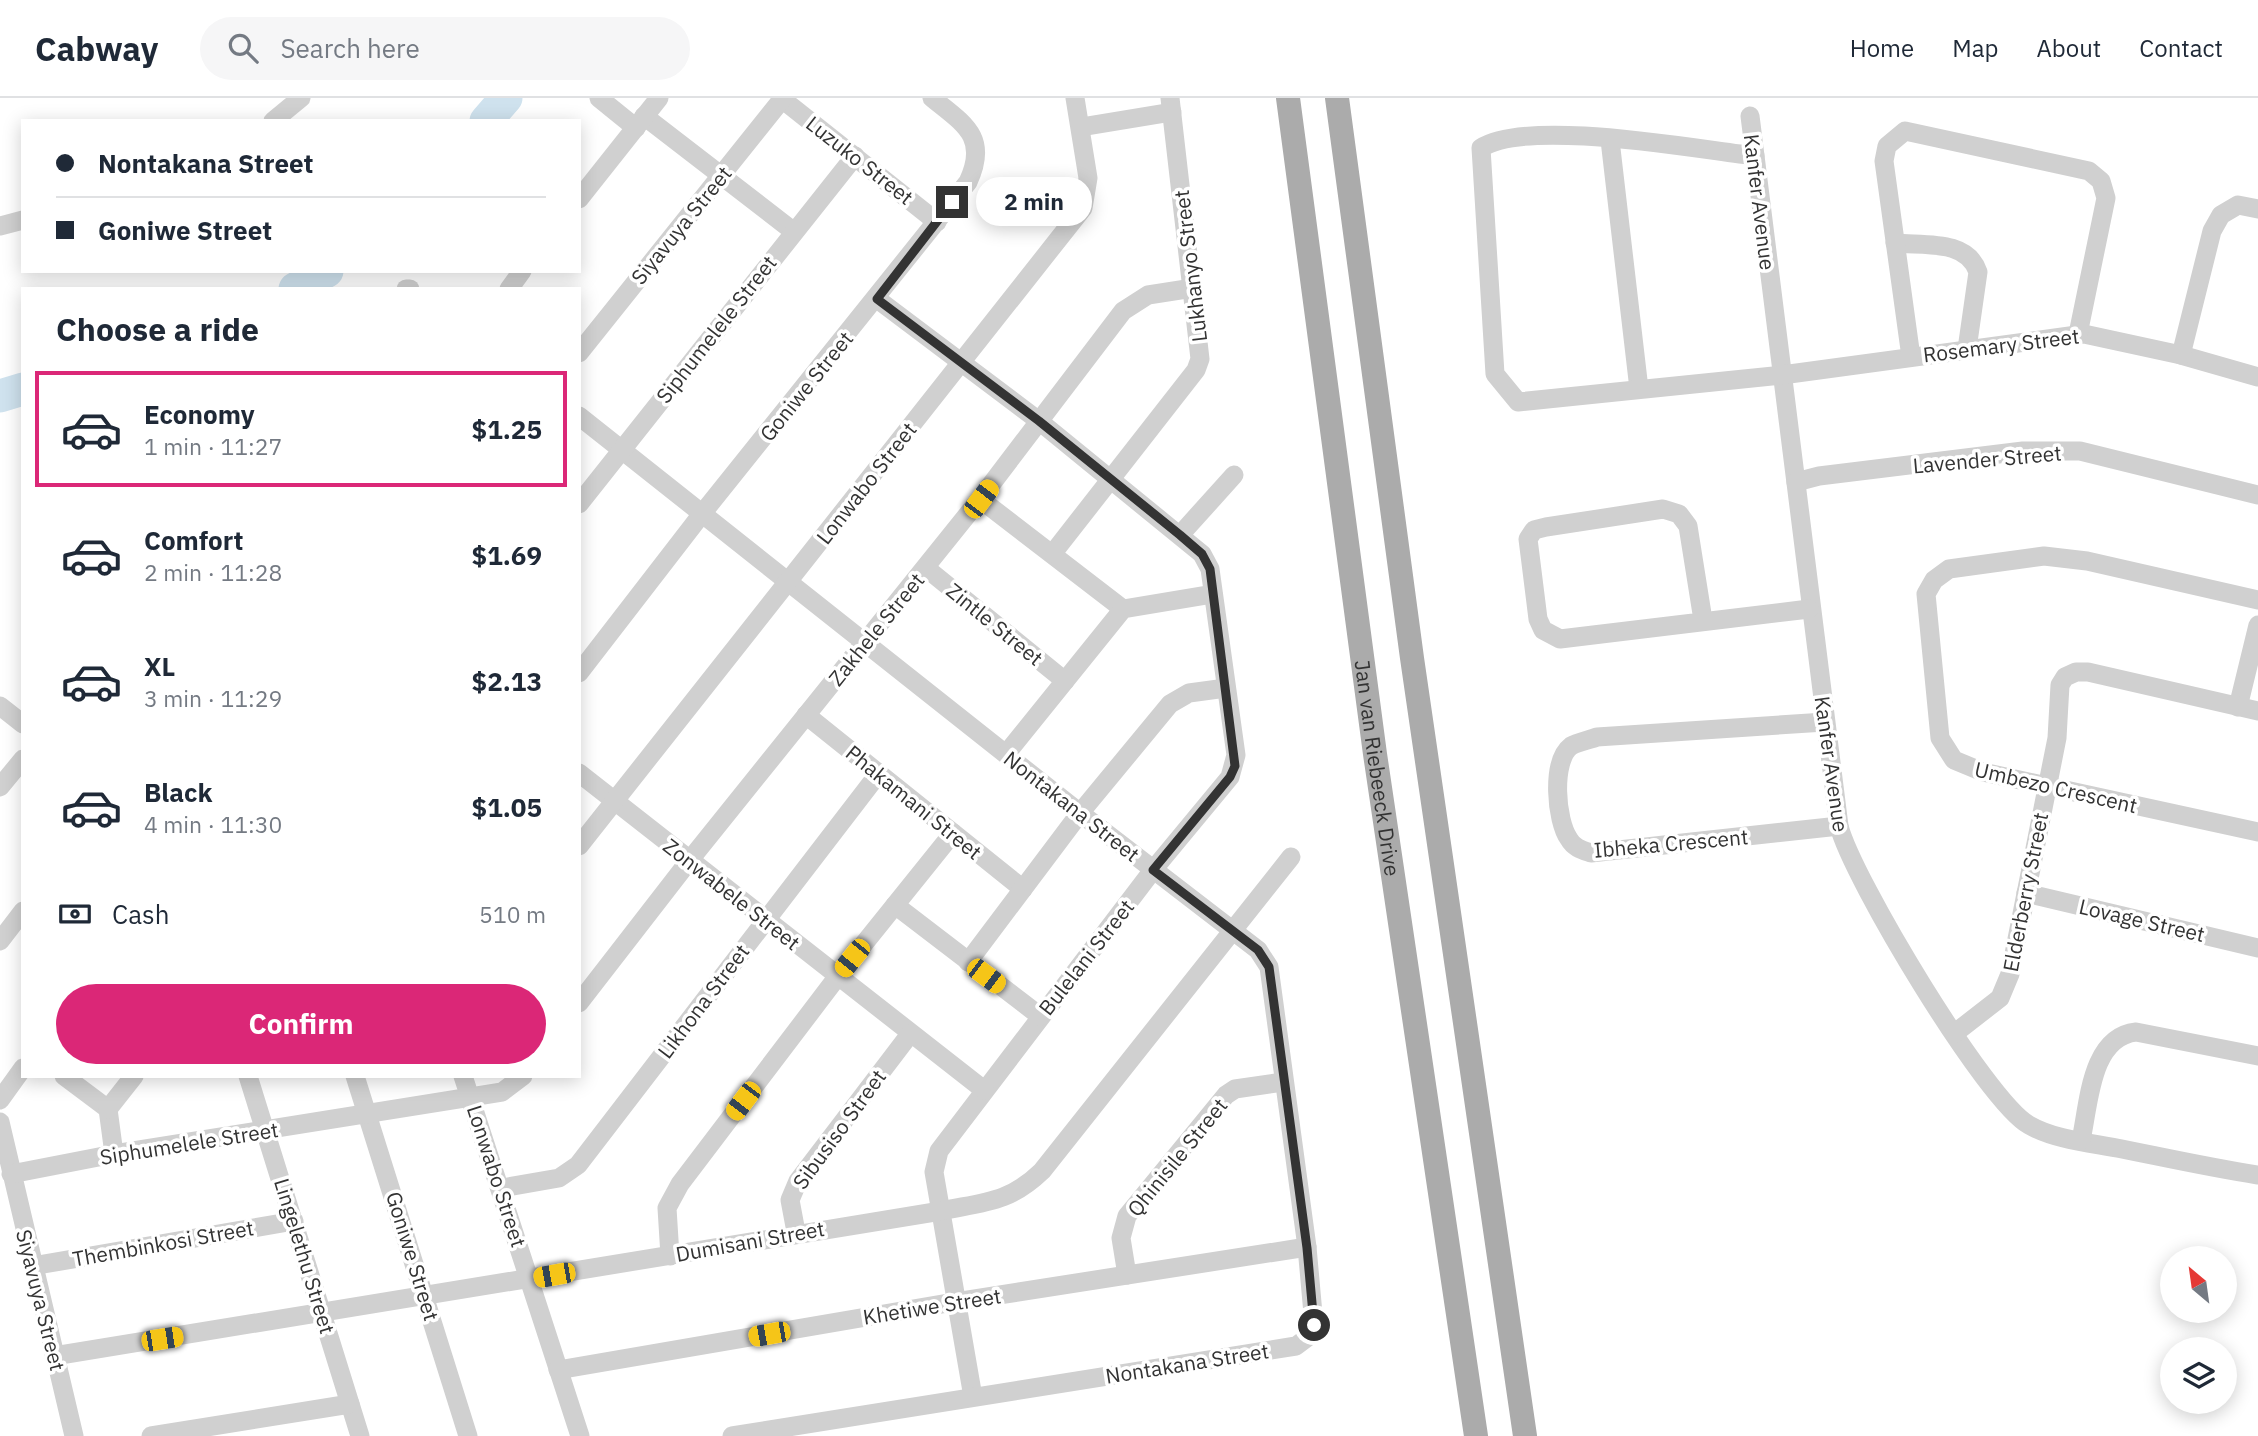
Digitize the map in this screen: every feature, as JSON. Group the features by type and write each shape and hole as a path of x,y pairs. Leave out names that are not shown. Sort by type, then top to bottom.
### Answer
{"main road":[{"name":"Jan van Riebeeck Drive","path":"1288,98 1375,754 1476,1436"},
{"path":"1337,98 1412,658 1525,1436"}],"street":[{"path":"276,119 301,98"},
{"path":"599,98 721,175 793,231"},
{"path":"581,195 659,98"},
{"name":"Goniwe Street","path":"581,670 701,515 877,299 968,182 975,166 975,139 964,124 932,98"},
{"name":"Lonwabo Street","path":"581,843 1083,208 1088,178 1075,98"},
{"name":"Luzuko Street","path":"783,99 937,222"},
{"name":"Siyavuya Street","path":"581,350 783,99"},
{"path":"1081,127 1171,105"},
{"name":"Lukhanyo Street","path":"1053,553 1196,370 1201,348 1171,105"},
{"name":"Kanfer Avenue","path":"1750,116 1796,482 1809,609 1839,826 1844,846 1862,884 1955,1033 2014,1114 2042,1131 2258,1175"},
{"path":"1911,356 1884,161 1887,146 1905,131 2095,174 2105,188 2106,198 2078,334"},
{"name":"Rosemary Street","path":"1610,140 1524,134 1494,139 1481,148 1495,374 1518,402 1782,375 2078,334 2181,355 2258,377"},
{"path":"1639,389 1610,140 1755,156"},
{"name":"Siphumelele Street","path":"581,501 855,156"},
{"path":"2181,355 2216,222 2238,205 2258,209"},
{"path":"0,226 21,221"},
{"path":"1895,243 1956,248 1974,261 1978,272 1967,349"},
{"path":"511,287 521,273"},
{"name":"Zakhele Street","path":"581,1000 689,861 981,499 1129,304 1148,295 1193,288"},
{"name":"Bulelani Street","path":"877,299 1039,421 1180,535 1208,563 1235,766 1230,777 1153,870 939,1151 934,1172 954,1302 974,1397"},
{"name":"Nontakana Street","path":"581,418 701,515 789,580 1080,813 1258,950 1269,967 1307,1248 1314,1325 1312,1334 1296,1346 732,1436"},
{"name":"Lavender Street","path":"1796,482 1819,475 2023,451 2080,451 2258,495"},
{"path":"1180,535 1234,475"},
{"path":"981,499 1123,609"},
{"path":"1703,620 1688,526 1678,514 1663,509 1546,527 1534,530 1528,539 1538,619 1543,630 1560,639 1809,609"},
{"name":"Umbezo Crescent","path":"2258,600 2059,556 1948,569 1934,580 1926,594 1940,738 1945,750 1965,766 2258,832"},
{"name":"Zintle Street","path":"926,568 1065,681"},
{"path":"1006,754 1123,609 1213,594"},
{"path":"2238,707 2258,625"},
{"name":"Elderberry Street","path":"1955,1033 1991,1007 2006,987 2045,785 2057,738 2060,685 2065,677 2076,672 2258,711"},
{"path":"968,962 1080,813 1170,704 1189,693 1226,688"},
{"path":"0,706 21,722"},
{"name":"Phakamani Street","path":"806,715 1023,889"},
{"name":"Ibheka Crescent","path":"1825,722 1597,737 1571,746 1560,761 1557,788 1567,838 1578,849 1591,853 1839,826"},
{"path":"0,788 21,762"},
{"name":"Likhona Street","path":"502,1188 559,1178 578,1166 764,919 879,774"},
{"name":"Zonwabele Street","path":"581,775 984,1090"},
{"path":"670,1255 666,1221 672,1196 838,976 953,833"},
{"name":"Dumisani Street","path":"54,1356 531,1279 796,1232 941,1211 1004,1198 1023,1189 1042,1171 1231,929 1291,857"},
{"name":"Lovage Street","path":"2026,892 2258,948"},
{"path":"895,905 1040,1016"},
{"path":"0,941 21,914"},
{"path":"2081,1140 2100,1059 2110,1042 2127,1033 2258,1056"},
{"name":"Sibusiso Street","path":"796,1232 790,1200 798,1181 910,1034"},
{"path":"0,1100 21,1071"},
{"path":"67,1078 108,1109 114,1154"},
{"path":"108,1109 132,1078"},
{"name":"Lingelethu Street","path":"249,1078 360,1436"},
{"name":"Goniwe Street","path":"356,1078 468,1436"},
{"name":"Lonwabo Street","path":"464,1078 502,1188 580,1436"},
{"path":"368,1113 502,1091 520,1078"},
{"name":"Qhinisile Street","path":"1126,1275 1123,1227 1135,1206 1226,1095 1249,1085 1283,1082"},
{"name":"Siphumelele Street","path":"10,1174 114,1154 368,1113"},
{"name":"Siyavuya Street","path":"0,1122 10,1174 74,1436"},
{"name":"Thembinkosi Street","path":"32,1266 294,1221"},
{"name":"Khetiwe Street","path":"558,1370 954,1302 1307,1248"},
{"path":"151,1436 349,1404"}],"waterway":[{"path":"488,119 506,98"},
{"path":"299,287 323,273"},
{"path":"0,396 21,390"}],"route":[{"path":"952,202 877,299 1039,421 1180,535 1202,554 1210,569 1236,755 1235,766 1230,777 1153,870 1258,950 1269,967 1307,1248 1314,1325"}]}
